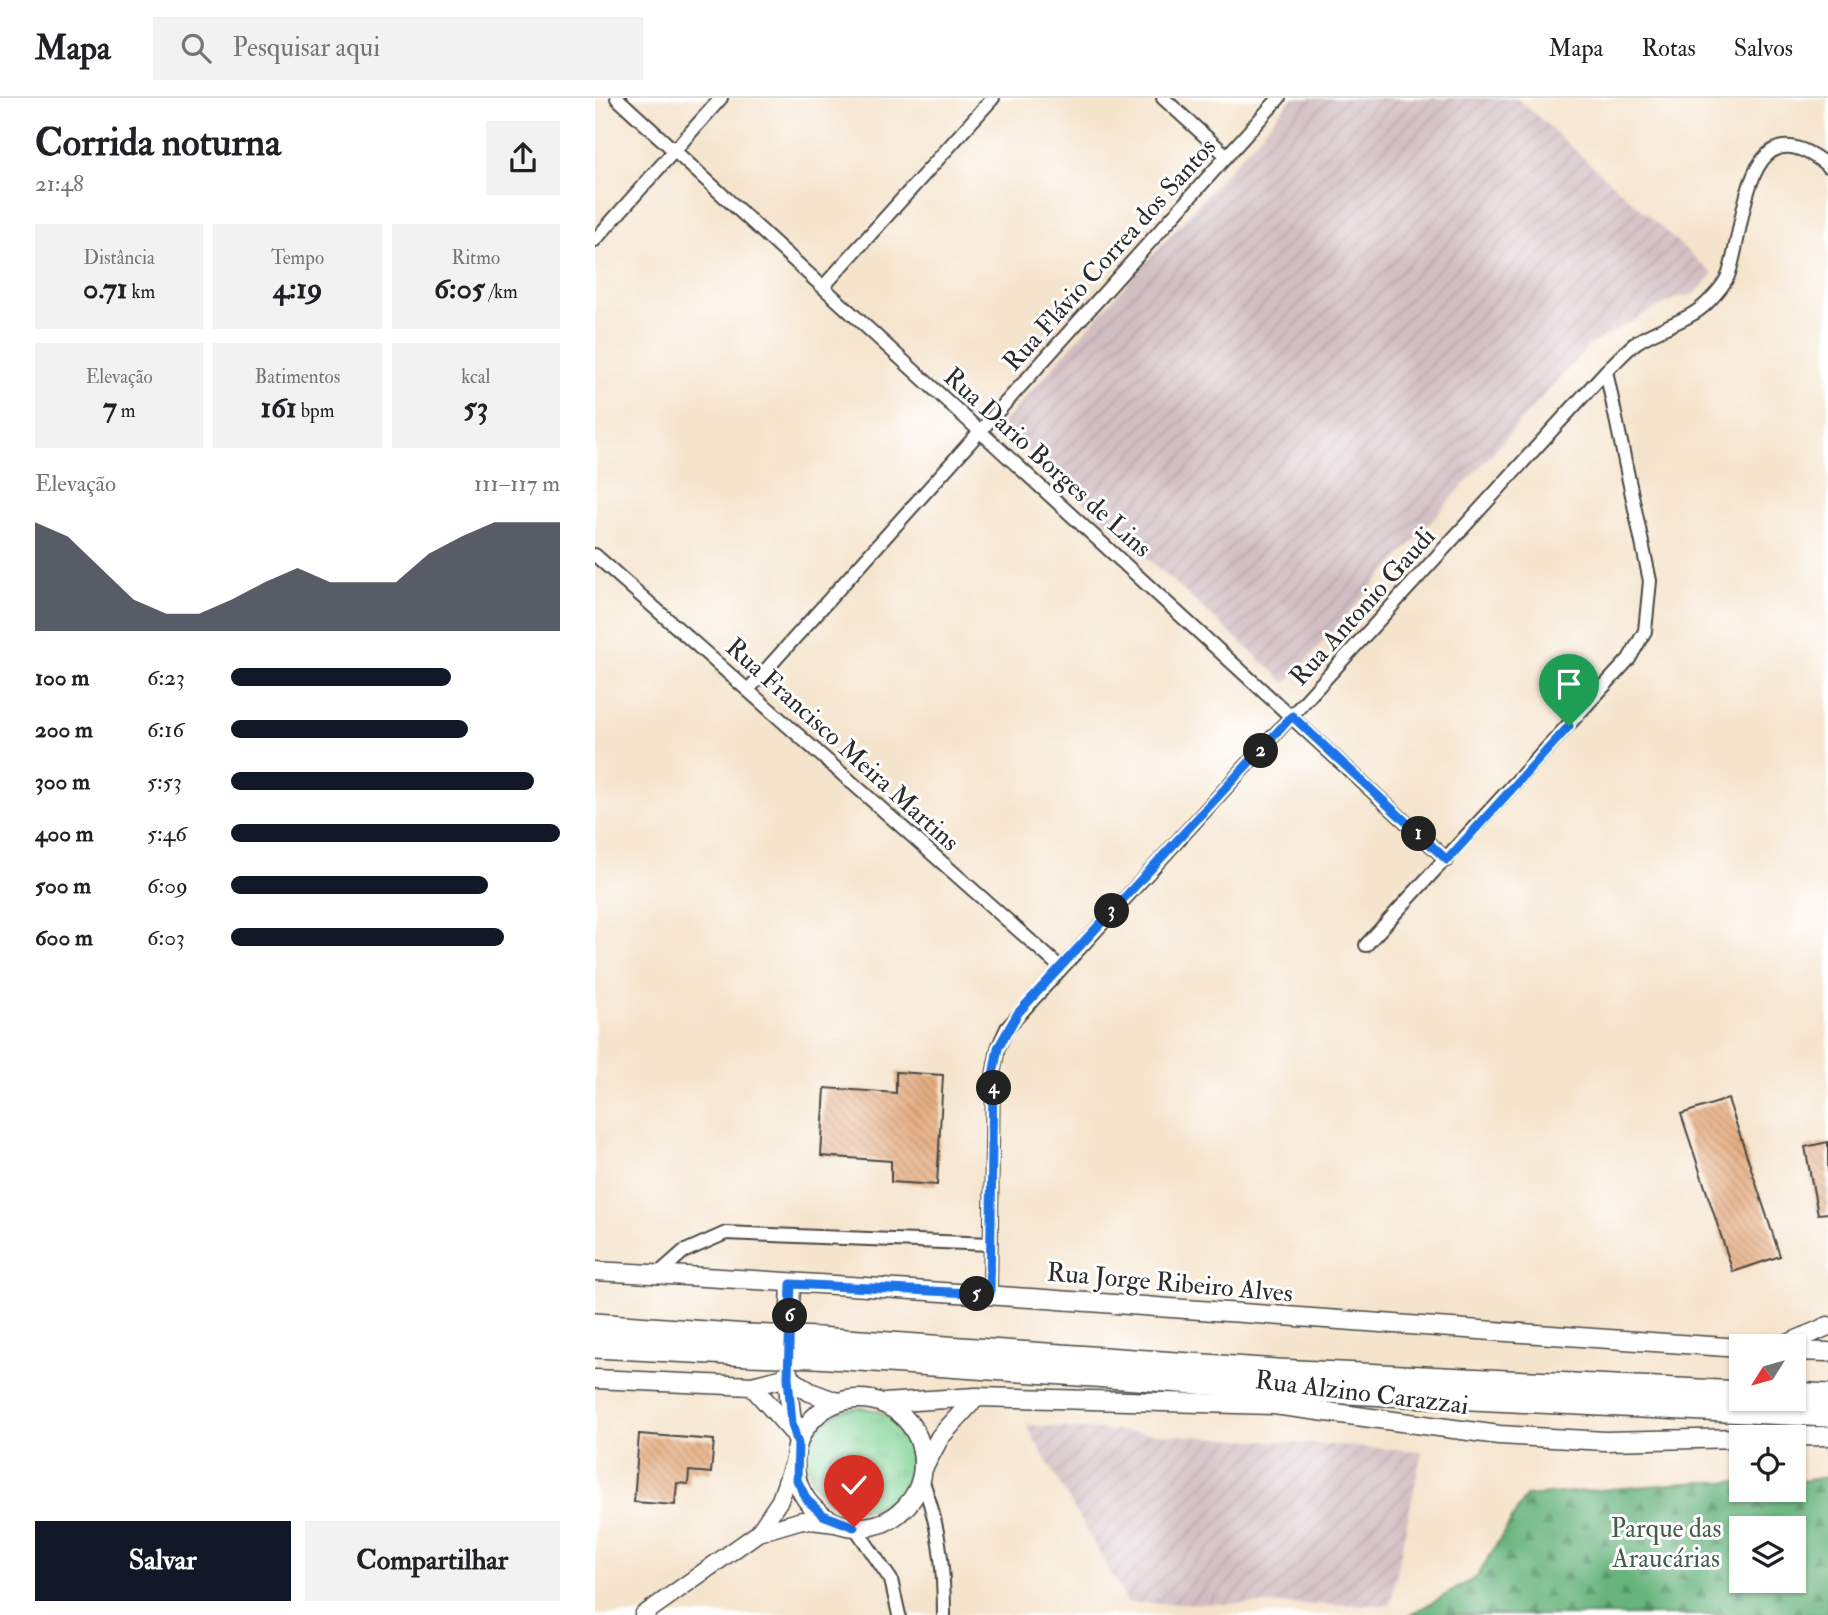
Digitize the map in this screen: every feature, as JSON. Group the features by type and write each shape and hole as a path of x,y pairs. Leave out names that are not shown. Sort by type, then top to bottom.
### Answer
{"highway":[{"path":"595,1325 749,1345"},
{"path":"595,1346 749,1345 1729,1392"},
{"path":"817,1348 1326,1391 1828,1415"},
{"path":"1806,1394 1828,1395"}],"main road":[{"name":"Rua Jorge Ribeiro Alves","path":"595,1271 990,1294 1313,1320 1729,1347"},
{"path":"791,1284 788,1377 797,1480 807,1500 823,1515 849,1526 872,1525 897,1514 915,1494 940,1437 976,1397"},
{"path":"1806,1336 1828,1326"},
{"path":"1806,1351 1828,1352"},
{"path":"595,1379 752,1386 788,1377 810,1392 837,1402"},
{"path":"752,1386 796,1445"},
{"name":"Rua Alzino Carazzai","path":"884,1404 976,1397 1274,1405 1499,1435 1679,1441 1729,1439"},
{"path":"796,1445 806,1426 820,1412 837,1402 860,1399 884,1404 901,1414 914,1430 922,1450 922,1474"},
{"path":"1806,1436 1828,1436"}],"street":[{"name":"Rua Dario Borges de Lins","path":"617,98 1447,860"},
{"path":"595,240 721,98"},
{"path":"823,287 993,98"},
{"path":"1163,98 1227,156"},
{"name":"Rua Flávio Correa dos Santos","path":"748,690 1279,98"},
{"name":"Rua Antonio Gaudi","path":"990,1294 993,1075 998,1048 1007,1028 1606,371 1636,342 1705,305 1728,276 1750,177 1760,160 1776,148 1793,146 1812,152 1828,166"},
{"path":"1366,945 1629,659 1645,631 1650,581 1606,371"},
{"name":"Rua Francisco Meira Martins","path":"595,555 1061,967"},
{"path":"657,1275 683,1252 726,1233 991,1244"},
{"path":"758,1533 780,1500 796,1445"},
{"path":"922,1474 932,1506 944,1567 944,1615"},
{"path":"643,1615 758,1533 801,1520 849,1526 891,1580 899,1615"}],"shaded area":[{"path":"1293,98 1517,98 1713,274 1694,294 1673,299 1589,345 1286,683 1000,426"},
{"path":"1026,1425 1422,1451 1390,1605 1128,1603"}],"green space":[{"path":"859,1408 878,1412 895,1423 906,1440 910,1459 906,1478 895,1495 878,1506 859,1510 840,1506 823,1495 812,1478 808,1459 812,1440 823,1423 840,1412"},
{"name":"Parque das Araucárias","path":"1828,1477 1828,1615 1410,1615 1477,1577 1526,1496 1698,1482 1729,1482 1729,1502 1806,1502 1806,1480"}],"building":[{"path":"896,1072 943,1075 937,1185 891,1182 891,1161 821,1156 825,1088 896,1093"},
{"path":"1728,1099 1780,1256 1733,1272 1681,1114"},
{"path":"1828,1142 1828,1213 1818,1214 1805,1147"},
{"path":"639,1434 714,1440 711,1473 689,1471 688,1484 677,1483 675,1505 634,1502"}],"route":[{"path":"854,1527 843,1525 823,1515 807,1500 797,1480 795,1457 798,1444 792,1424 788,1377 791,1284 990,1294 993,1075 998,1048 1007,1028 1018,1013 1292,716 1447,860 1569,726"}]}
